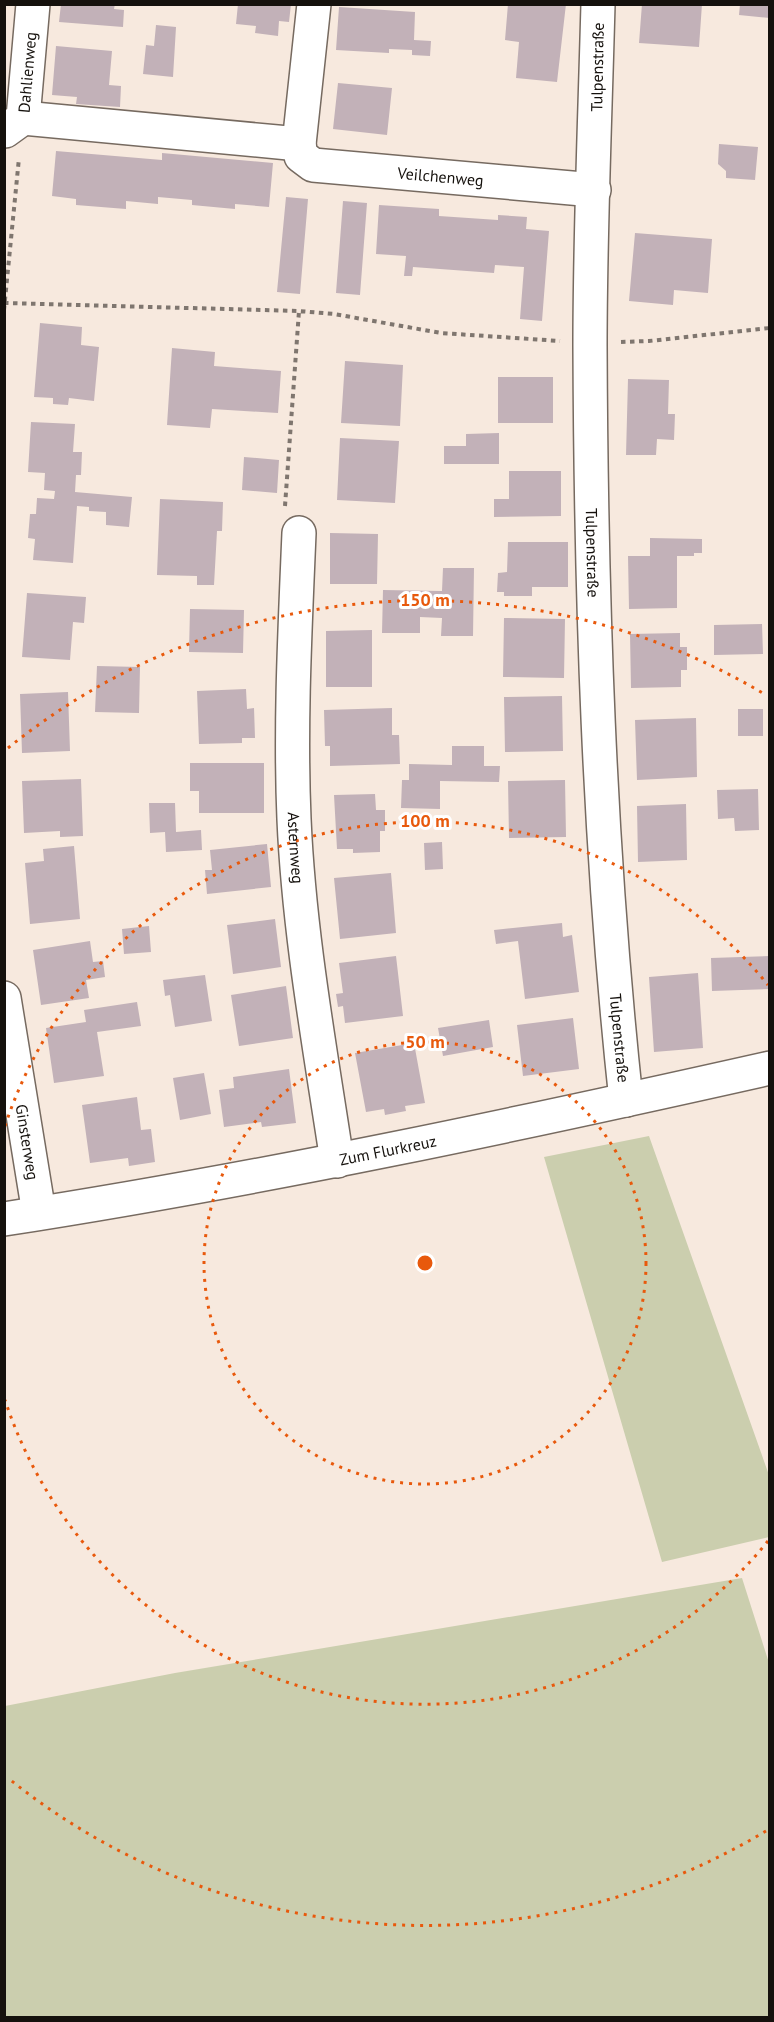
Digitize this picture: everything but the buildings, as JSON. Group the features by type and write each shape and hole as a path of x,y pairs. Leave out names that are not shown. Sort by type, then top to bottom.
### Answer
{"street":[{"name":"Dahlienweg","path":"14,125 33,4"},
{"path":"14,125 299,144 314,4"},
{"name":"Tulpenstraße","path":"598,4 590,343 596,713 606,871 626,1100"},
{"name":"Veilchenweg","path":"299,144 301,156 313,165 594,190"},
{"name":"Asternweg","path":"299,533 291,727 294,821 307,966 337,1161"},
{"name":"Ginsterweg","path":"4,998 39,1213"},
{"name":"Zum Flurkreuz","path":"4,1219 187,1189 337,1161 770,1068"}],"path":[{"path":"4,310 14,125"},
{"path":"5,303 299,310 441,333 590,343 649,341 770,328"},
{"path":"299,310 285,508 299,533"}],"green space":[{"path":"649,1136 770,1478 769,1537 662,1562 544,1157"},
{"path":"742,1578 769,1663 769,2017 5,2017 5,1706 175,1673"}]}
